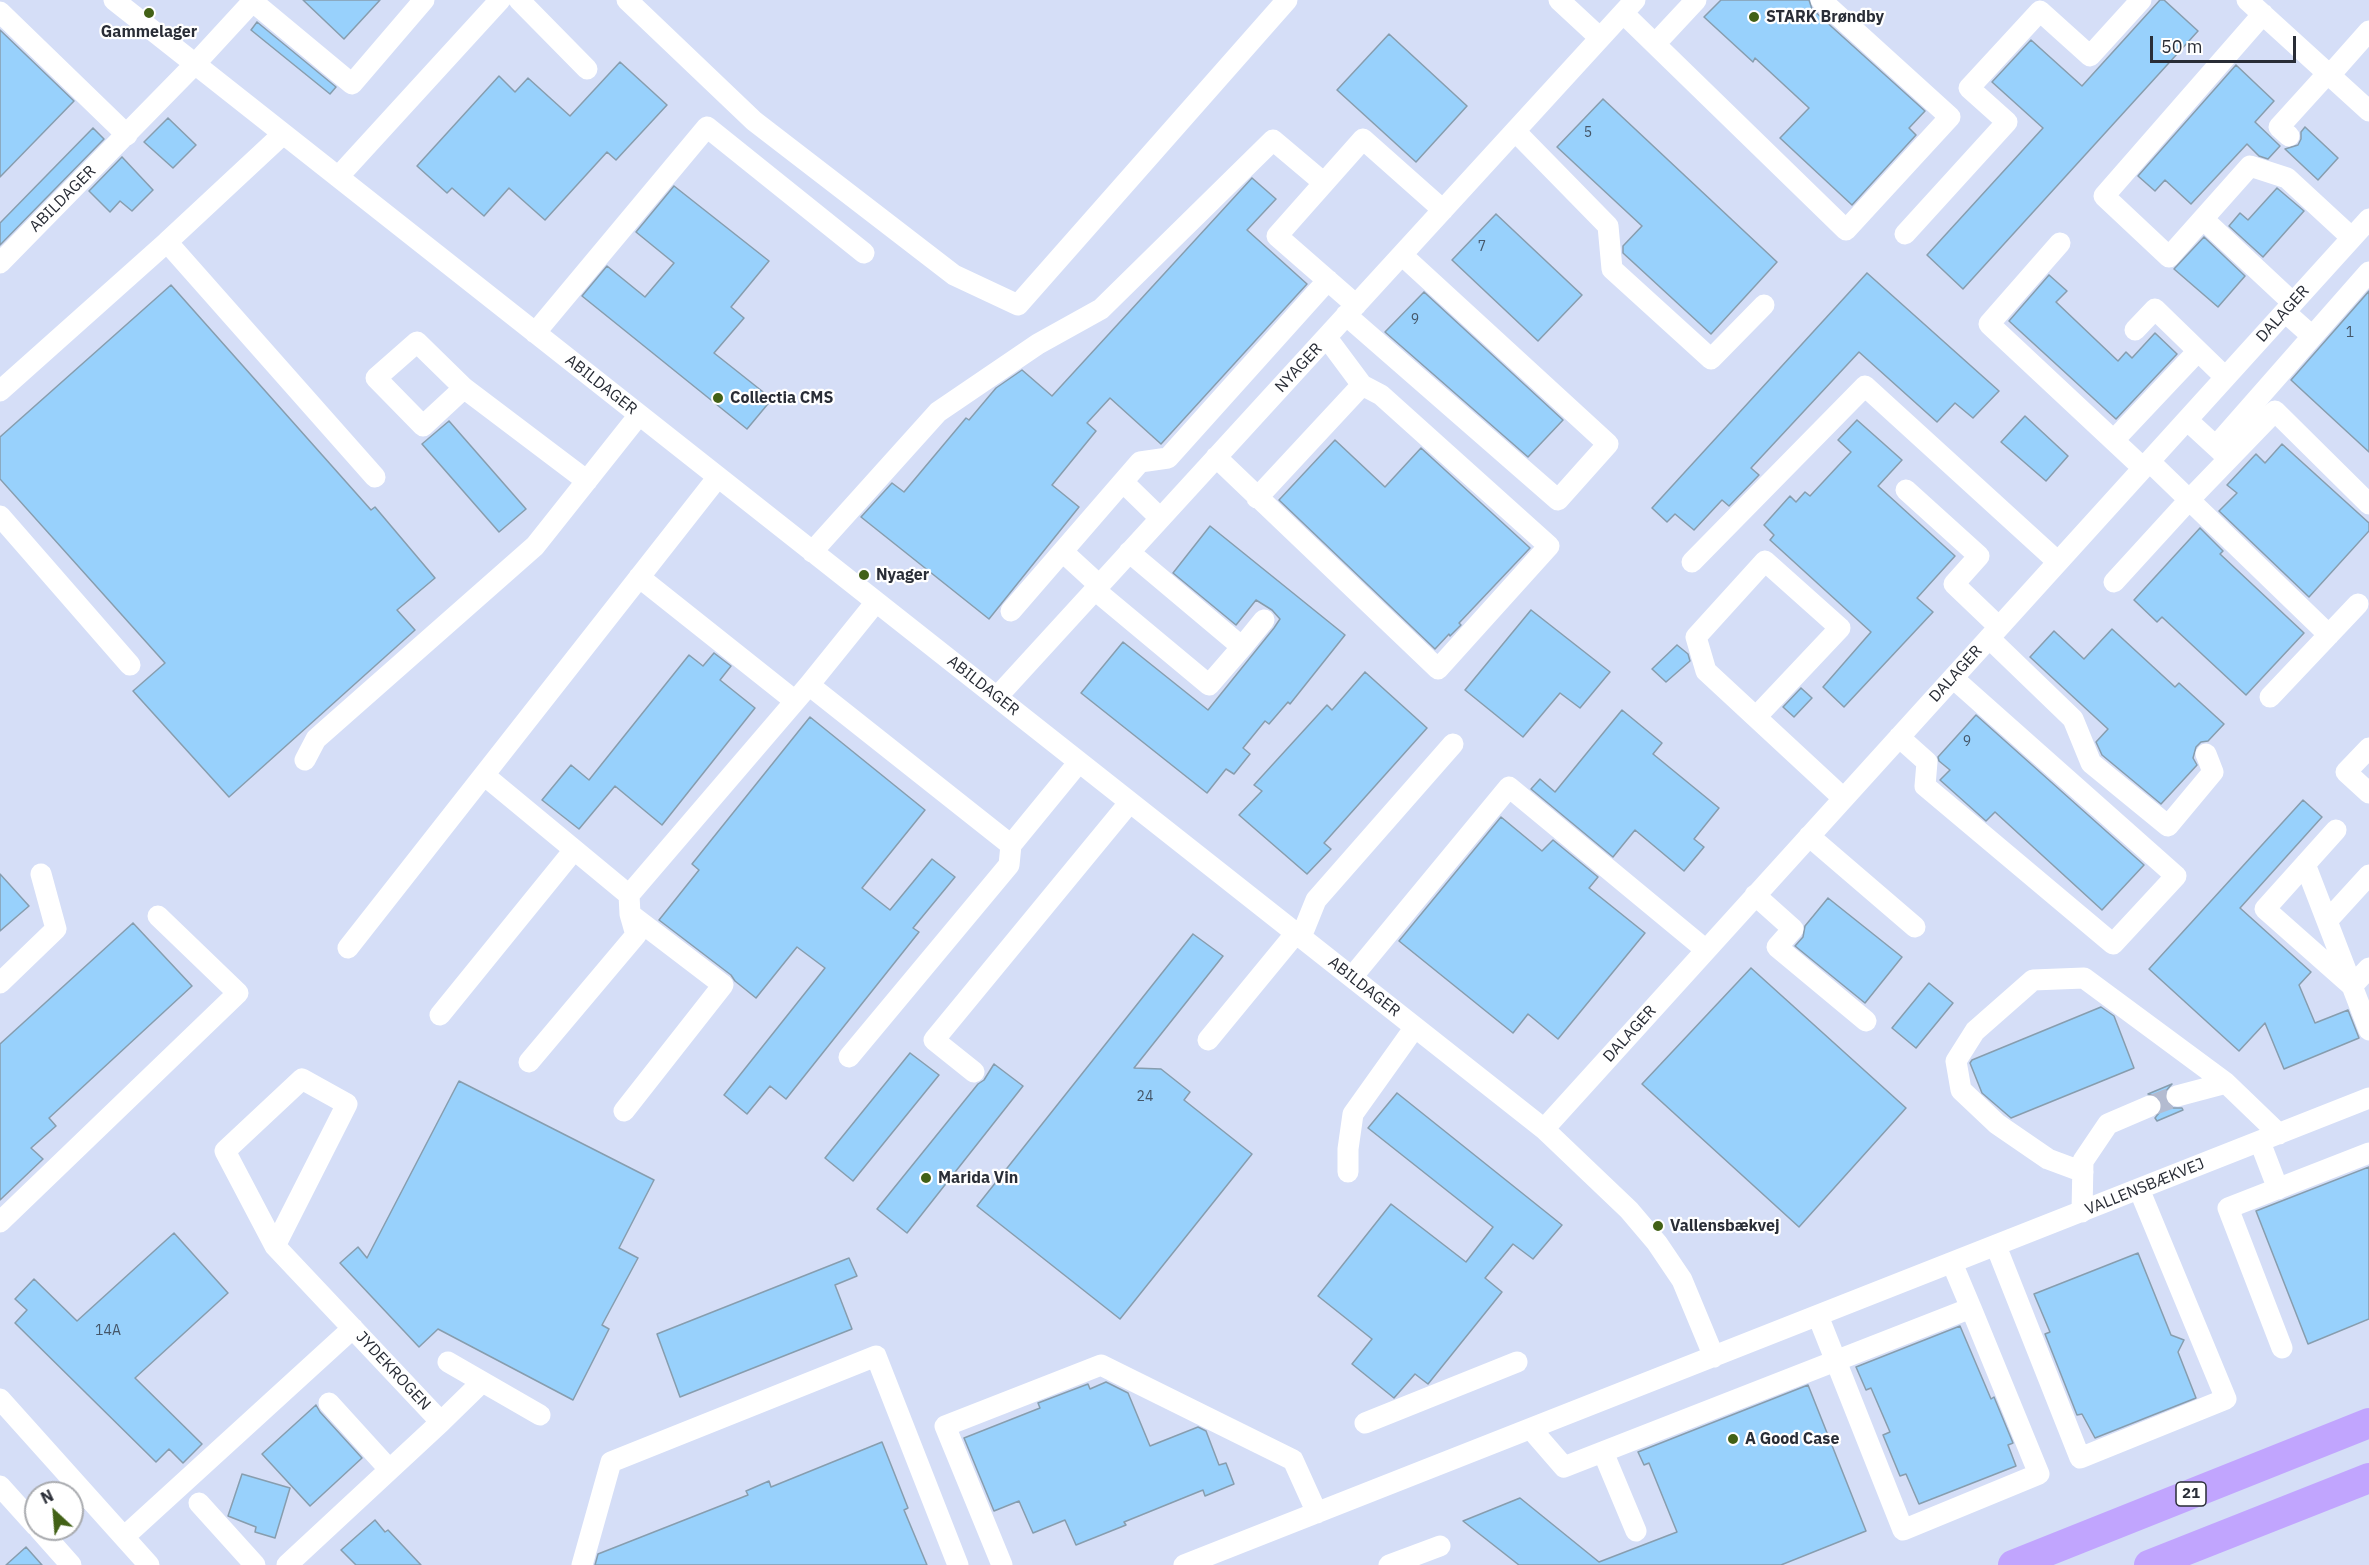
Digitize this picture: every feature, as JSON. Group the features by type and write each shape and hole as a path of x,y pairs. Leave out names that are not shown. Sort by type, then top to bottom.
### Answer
{"highway":[{"name":"21","path":"2013,1565 2369,1423"},
{"path":"2149,1565 2369,1478"}],"street":[{"name":"ABILDAGER","path":"114,0 1544,1129 1629,1210 1657,1243 1682,1280 1714,1357"},
{"path":"195,64 253,1 352,84 424,0"},
{"path":"519,0 587,69"},
{"path":"627,0 754,121 954,275 1018,304 1287,0"},
{"path":"1559,0 1600,38"},
{"path":"1655,44 1696,0"},
{"path":"1626,5 1655,44 1846,230 1950,117 1821,0"},
{"path":"1905,234 2007,122 1969,88 2040,11 2090,56 2141,0"},
{"path":"2247,0 2369,111"},
{"path":"338,177 487,4"},
{"name":"NYAGER","path":"997,697 1600,38 1626,5"},
{"path":"0,12 127,135"},
{"path":"2114,582 2189,500 2222,452 2312,336 2369,270 2348,242 2287,178 2250,166 2169,257 2104,196 2263,14"},
{"path":"2289,136 2279,127 2369,31"},
{"name":"ABILDAGER","path":"0,263 195,64"},
{"path":"535,333 707,127 864,254"},
{"path":"1515,131 1608,226 1612,269 1711,359 1764,305"},
{"path":"0,391 167,242 283,134"},
{"path":"1402,255 1608,444 1558,500 1351,310 1328,280 1277,236 1363,139 1443,210"},
{"path":"812,552 938,412 1038,344 1101,309 1273,140 1324,183"},
{"path":"2203,219 2289,307 2312,336"},
{"name":"DALAGER","path":"1544,1129 2369,219"},
{"path":"167,242 375,477"},
{"path":"2060,243 1989,324 2114,440 2189,500 2329,635"},
{"path":"1011,611 1140,462 1168,458 1328,280"},
{"path":"2135,330 2155,309 2225,377"},
{"path":"1216,457 1438,669 1549,546 1381,395 1362,385 1327,338"},
{"path":"2114,440 2198,351"},
{"path":"1257,498 1362,385"},
{"path":"1692,562 1865,386 2058,562"},
{"path":"464,388 586,481"},
{"path":"2222,452 2275,411 2369,504"},
{"path":"305,760 316,739 535,546 639,415"},
{"path":"2187,420 2222,452"},
{"path":"348,948 718,477"},
{"path":"1123,482 1160,518"},
{"path":"1906,490 1979,556 1954,584 2073,719 2091,763 2168,826 2212,772 2206,754"},
{"path":"0,516 130,665"},
{"path":"1063,552 1097,587 1209,685 1263,620"},
{"path":"1129,552 1242,647"},
{"path":"1756,717 1840,628 1765,561 1696,637 1706,671 1843,798"},
{"path":"639,578 1011,845"},
{"path":"630,904 876,602"},
{"path":"2270,697 2358,604"},
{"path":"1899,737 1927,762 1925,786 2113,944 2176,876 1953,678"},
{"path":"1208,1040 1298,935 1316,900 1453,744"},
{"path":"2369,748 2346,772 2369,793"},
{"path":"849,1057 1009,865 1011,845 1079,762"},
{"path":"484,775 574,850 630,904 723,985 624,1111"},
{"path":"1352,977 1509,787 1706,950"},
{"path":"974,1072 934,1040 1130,802"},
{"path":"2336,830 2265,909 2352,986"},
{"path":"1809,836 1915,927"},
{"path":"440,1015 574,850"},
{"path":"2305,864 2369,1030"},
{"path":"0,982 56,929 41,873"},
{"path":"2327,921 2369,875"},
{"path":"1755,895 1792,929 1777,947 1866,1021"},
{"path":"529,1062 636,935 630,904"},
{"path":"0,1222 238,993 158,916"},
{"path":"2352,986 2369,968"},
{"path":"2083,1172 2048,1159 1997,1125 1961,1090 1956,1060 1975,1031 2033,980 2084,978 2226,1083 2269,1138 2278,1189"},
{"path":"1348,1172 1348,1149 1353,1114 1415,1027"},
{"name":"JYDEKROGEN","path":"275,1246 347,1104 302,1079 225,1151 275,1246 441,1422 287,1565"},
{"path":"2177,1096 2226,1083"},
{"name":"VALLENSBÆKVEJ","path":"1184,1565 1219,1559 1317,1513 2369,1098"},
{"path":"2082,1212 2083,1161 2108,1124 2150,1106"},
{"path":"2282,1348 2228,1208 2369,1153"},
{"path":"1996,1246 2080,1458 2226,1399 2139,1189"},
{"path":"1818,1316 1903,1530 2039,1474 1952,1263"},
{"path":"1531,1429 1564,1467 1971,1308"},
{"path":"124,1537 353,1328"},
{"path":"582,1565 611,1462 876,1356 958,1565"},
{"path":"448,1362 540,1415"},
{"path":"1365,1423 1517,1362"},
{"path":"1002,1565 945,1426 1101,1365 1293,1460 1317,1513"},
{"path":"441,1422 482,1382"},
{"path":"0,1400 149,1565"},
{"path":"329,1403 389,1469"},
{"path":"1603,1452 1636,1531"},
{"path":"0,1485 24,1512"},
{"path":"199,1503 255,1565"},
{"path":"50,1541 71,1565"},
{"path":"1389,1565 1440,1545"}],"building":[{"path":"303,0 380,0 344,39"},
{"path":"1721,0 1809,0 1812,9 1925,111 1909,128 1916,135 1852,205 1780,138 1809,108 1755,58 1753,62 1704,17"},
{"path":"2160,0 2164,0 2198,31 1963,289 1927,255 2043,128 1992,82 2031,40 2082,86"},
{"path":"257,22 336,87 330,94 251,30"},
{"path":"0,30 74,101 0,177"},
{"path":"1389,34 1467,106 1416,162 1337,90"},
{"path":"620,62 667,105 616,160 607,152 545,220 509,188 484,216 452,188 447,193 417,166 499,76 515,92 528,78 570,116"},
{"path":"2236,65 2274,101 2255,122 2280,146 2268,159 2259,156 2247,144 2191,204 2165,180 2155,191 2138,176"},
{"path":"1603,99 1777,262 1711,334 1623,253 1623,246 1642,226 1557,147"},
{"path":"168,118 196,145 173,168 144,142"},
{"path":"2305,127 2338,158 2318,180 2285,149 2298,145 2301,132"},
{"path":"93,128 104,139 0,245 0,223"},
{"path":"122,157 153,190 132,211 120,201 110,212 89,191"},
{"path":"1252,178 1276,199 1247,230 1307,284 1161,444 1110,398 1087,423 1096,431 1052,485 1079,507 989,619 861,517 892,483 904,492 966,418 969,420 996,388 1022,370 1052,396"},
{"path":"674,186 769,261 731,307 744,318 714,353 772,399 747,429 582,296 607,266 645,297 674,263 636,232"},
{"path":"2277,188 2304,211 2263,257 2229,226 2240,213 2248,220"},
{"path":"1496,214 1582,295 1538,341 1452,260"},
{"path":"2204,237 2245,276 2218,307 2174,269"},
{"path":"1867,273 1999,391 1973,418 1955,403 1937,422 1859,352 1751,468 1759,475 1729,506 1722,500 1694,530 1675,514 1667,522 1652,508"},
{"path":"2049,275 2067,291 2056,302 2118,361 2126,352 2132,358 2155,333 2177,354 2116,419 2009,321"},
{"path":"171,285 371,510 375,507 435,578 397,610 415,630 229,797 133,691 165,663 0,479 0,437"},
{"path":"2369,291 2369,452 2291,380"},
{"path":"1424,292 1563,420 1528,457 1385,332"},
{"path":"2025,416 2068,456 2046,481 2001,442"},
{"path":"1857,420 1902,460 1878,486 1955,556 1917,598 1933,612 1844,707 1823,687 1871,632 1770,540 1774,535 1764,525 1790,496 1796,502 1805,492 1810,496 1851,452 1838,440"},
{"path":"449,421 526,509 499,532 422,444"},
{"path":"1335,440 1385,487 1421,448 1530,548 1459,623 1461,625 1435,649 1279,500"},
{"path":"2282,444 2369,523 2369,531 2309,597 2219,511 2237,493 2227,485 2256,454 2265,463"},
{"path":"1210,526 1345,635 1290,704 1288,702 1269,724 1265,721 1243,748 1250,754 1234,774 1226,769 1207,793 1081,693 1123,642 1208,710 1274,628 1280,619 1272,610 1256,600 1236,625 1173,573"},
{"path":"2200,528 2223,551 2220,554 2304,633 2246,695 2162,617 2157,622 2134,600"},
{"path":"1531,610 1610,672 1580,708 1560,693 1523,737 1465,690"},
{"path":"2112,629 2175,687 2179,683 2224,724 2208,741 2201,742 2196,747 2193,758 2197,765 2161,804 2102,755 2096,742 2108,729 2030,657 2054,631 2084,659"},
{"path":"1677,645 1688,654 1690,661 1666,682 1652,669"},
{"path":"714,653 731,666 720,680 755,708 662,825 615,786 579,829 542,800 571,765 589,780 689,655 703,666"},
{"path":"1365,672 1427,728 1324,843 1331,849 1307,874 1239,815 1262,791 1254,785 1327,705 1332,710"},
{"path":"1801,688 1812,698 1794,717 1783,707"},
{"path":"1622,710 1662,743 1653,754 1719,808 1694,839 1704,847 1684,871 1635,830 1613,857 1531,789 1540,779 1555,792"},
{"path":"1976,715 2144,865 2102,910 1995,812 1986,821 1940,780 1950,770 1939,761 1938,757"},
{"path":"810,717 925,810 862,888 890,910 932,859 955,877 913,928 919,932 786,1099 770,1086 747,1114 724,1095 825,968 797,947 756,998 731,975 659,920 699,870 692,864"},
{"path":"2303,800 2322,817 2240,908 2311,972 2299,985 2315,1023 2348,1010 2359,1038 2284,1069 2265,1023 2239,1051 2149,969"},
{"path":"1501,817 1542,851 1553,840 1598,877 1589,888 1645,933 1558,1039 1528,1014 1513,1033 1399,941"},
{"path":"0,874 29,906 0,931"},
{"path":"1828,898 1902,957 1865,1003 1795,946 1803,937 1805,926"},
{"path":"133,923 192,986 49,1118 56,1126 31,1148 43,1159 0,1200 0,1044"},
{"path":"1193,934 1223,956 1134,1068 1161,1069 1190,1092 1184,1100 1252,1154 1120,1319 977,1206"},
{"path":"1751,968 1906,1108 1799,1227 1642,1084"},
{"path":"1929,983 1953,1003 1916,1048 1892,1028"},
{"path":"2101,1007 2114,1016 2134,1068 2011,1118 1982,1093 1970,1063 1972,1060"},
{"path":"910,1053 939,1075 853,1181 825,1158"},
{"name":"Marida Vin","path":"994,1064 1023,1086 907,1233 877,1209 978,1084 984,1080"},
{"path":"459,1081 654,1180 619,1248 638,1258 602,1325 609,1329 573,1400 438,1329 419,1347 340,1263 358,1247 367,1258"},
{"path":"2172,1084 2165,1092 2165,1100 2173,1108 2183,1110 2157,1121 2155,1118 2163,1108 2162,1102 2157,1096 2148,1094"},
{"path":"1397,1093 1562,1225 1533,1259 1513,1244 1485,1278 1502,1292 1428,1384 1415,1374 1394,1398 1352,1364 1372,1339 1318,1296 1391,1204 1466,1262 1493,1227 1368,1128"},
{"path":"2369,1167 2369,1319 2308,1344 2256,1211"},
{"path":"174,1233 228,1293 135,1378 202,1444 183,1463 169,1449 156,1462 15,1323 27,1310 15,1299 34,1279 77,1321"},
{"path":"2138,1253 2171,1335 2184,1340 2178,1352 2196,1398 2095,1438 2082,1414 2077,1415 2045,1334 2050,1332 2034,1294"},
{"path":"849,1258 857,1276 835,1285 852,1329 680,1397 657,1334"},
{"path":"1960,1326 1991,1399 1994,1397 2013,1443 2008,1445 2016,1466 1919,1504 1906,1474 1900,1476 1883,1435 1890,1432 1871,1388 1866,1390 1856,1367"},
{"path":"1106,1382 1128,1393 1150,1446 1198,1427 1206,1431 1219,1465 1226,1463 1234,1484 1205,1496 1203,1490 1124,1522 1126,1525 1076,1545 1065,1520 1033,1533 1019,1501 994,1511 964,1438 1040,1408 1038,1403 1088,1384 1090,1389"},
{"path":"1808,1385 1866,1531 1781,1565 1519,1565 1463,1521 1520,1498 1599,1562 1677,1532 1649,1463 1644,1465 1638,1452"},
{"path":"316,1405 362,1458 310,1506 262,1454"},
{"path":"882,1442 908,1508 904,1510 927,1565 595,1565 598,1554 748,1495 746,1491 769,1481 771,1487"},
{"path":"242,1474 290,1488 275,1538 255,1532 256,1527 228,1516"},
{"path":"375,1520 385,1532 388,1530 421,1565 356,1565 341,1550"},
{"path":"26,1547 42,1565 6,1565"}],"tunnel":[{"path":"2150,1106 2177,1096"}],"place":[{"name":"Gammelager","path":"149,13"},
{"name":"STARK Brøndby","path":"1754,17"},
{"name":"Collectia CMS","path":"718,398"},
{"name":"Nyager","path":"864,575"},
{"name":"Marida Vin","path":"926,1178"},
{"name":"Vallensbækvej","path":"1658,1226"},
{"name":"A Good Case","path":"1733,1439"}]}
